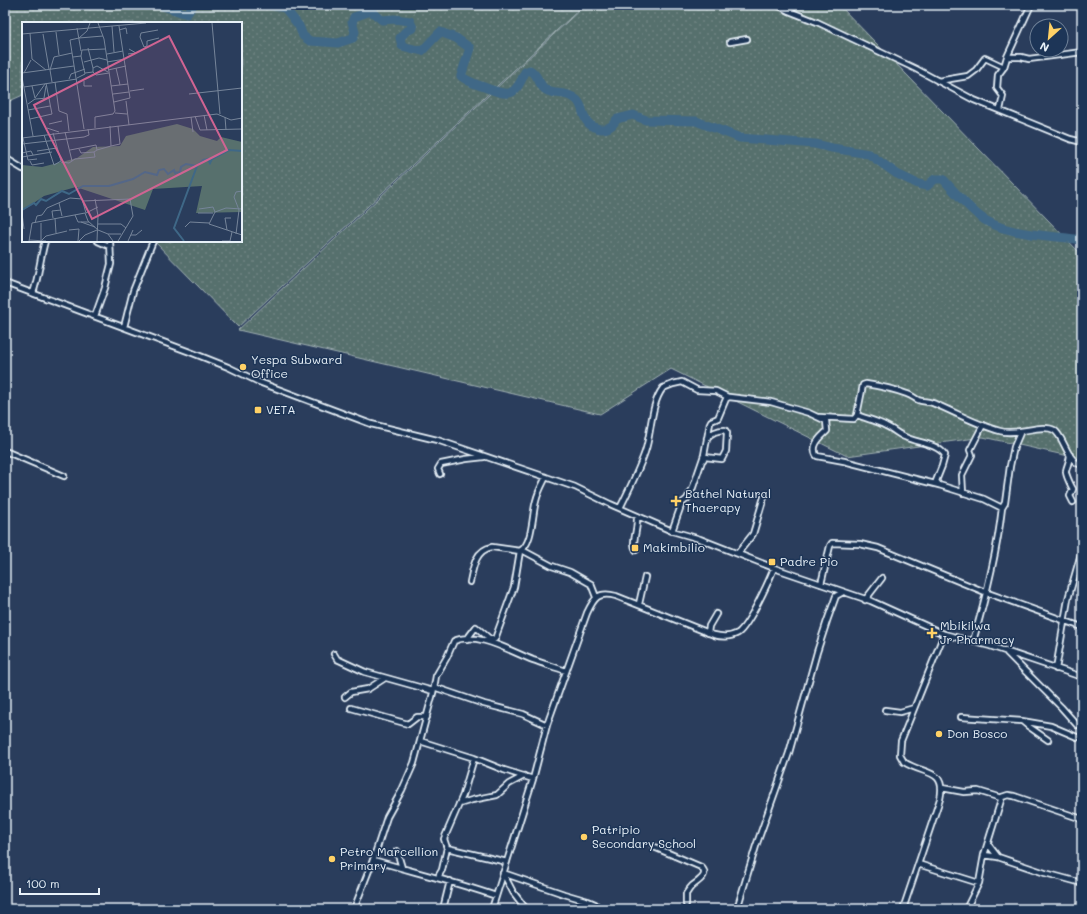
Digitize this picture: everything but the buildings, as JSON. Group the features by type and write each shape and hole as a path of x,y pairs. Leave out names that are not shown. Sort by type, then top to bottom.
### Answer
{"street":[{"path":"780,5 789,11 819,23 916,69 974,100 1070,139 1082,142"},
{"path":"1000,110 1003,96 997,88 998,75 1004,66 1031,5"},
{"path":"730,42 747,39"},
{"path":"1007,57 1021,57 1029,59 1082,52"},
{"path":"938,81 968,76 976,70 984,58 1004,66"},
{"path":"5,158 22,168"},
{"path":"33,293 45,242"},
{"path":"124,327 133,291 153,242"},
{"path":"95,316 105,288 111,264 110,243"},
{"path":"5,283 221,364 259,382 371,424 438,440 575,487 672,531 700,538 774,568 883,606 944,634 973,641 1082,677"},
{"path":"620,508 645,451 655,405 663,388 682,382 694,390 716,391 728,397 771,402 809,412 819,417 826,421 827,431 816,442 814,451 816,456 844,460 939,485 984,499 1002,508"},
{"path":"819,417 855,419 857,416 863,386 866,384 906,393 919,400 934,403 954,414 1001,432 1020,432 1042,427 1054,430 1057,432 1070,455 1077,463 1082,465"},
{"path":"672,531 682,503 687,499 692,490 704,455 710,423 718,418 726,398 728,397"},
{"path":"857,416 876,421 905,437 933,446 943,452 945,455 944,461 936,481 939,485"},
{"path":"963,492 962,475 972,455 970,450 984,426"},
{"path":"701,461 706,457 722,459 726,451 727,433 724,430 711,434 707,439"},
{"path":"973,641 997,544 1002,508 1008,492 1007,482 1014,447 1020,432"},
{"path":"5,451 64,476"},
{"path":"1070,455 1066,474 1073,489 1070,496 1073,502"},
{"path":"440,474 438,469 441,464 485,457"},
{"path":"467,639 476,626 490,639 495,638 514,587 521,550 527,543 538,495 546,477"},
{"path":"738,553 753,534 764,497"},
{"path":"636,550 634,542 637,516"},
{"path":"821,584 830,546 832,544 860,544 878,548 985,592 1082,627"},
{"path":"470,582 474,562 483,551 488,548 521,550 552,566 570,572 591,584 596,597"},
{"path":"1056,669 1064,620 1082,550"},
{"path":"1077,565 1082,567"},
{"path":"492,909 533,779 547,725 587,613 596,597 603,594 610,594 640,604 708,633 727,636 740,631 753,611 774,568"},
{"path":"640,604 645,577"},
{"path":"865,600 882,578"},
{"path":"737,909 752,858 789,754 827,621 836,596 843,592"},
{"path":"708,633 709,626 716,614"},
{"path":"904,909 940,799 942,788 938,778 904,762 900,755 901,741 944,634"},
{"path":"355,908 387,817 412,767 427,717 437,672 443,666 454,641 469,638 481,640 566,671"},
{"path":"1006,652 1077,725"},
{"path":"334,654 337,659 364,672 434,689 523,714 547,725"},
{"path":"345,697 352,692 368,689 385,678"},
{"path":"351,708 408,724 417,717 427,717"},
{"path":"885,710 900,712 914,708"},
{"path":"961,716 1022,721 1051,726 1077,738"},
{"path":"1022,721 1048,740"},
{"path":"420,741 533,779"},
{"path":"440,878 439,874 442,870 447,848 444,839 460,804 474,758"},
{"path":"460,804 496,795 509,784 524,776"},
{"path":"942,788 964,792 978,791 1002,798 1004,796 1014,796 1082,818"},
{"path":"969,908 979,883 984,855 1002,798"},
{"path":"988,844 998,857"},
{"path":"654,847 704,869 703,878 691,887 686,894 686,904"},
{"path":"447,848 507,862"},
{"path":"397,851 402,868"},
{"path":"984,855 998,857 1082,883"},
{"path":"373,860 440,878 496,896"},
{"path":"918,864 979,883"},
{"path":"503,873 513,892 526,909"},
{"path":"503,873 588,901 595,904 600,909"},
{"path":"443,909 450,881"}],"green space":[{"path":"5,5 584,5 238,327 155,242 242,242 242,22 22,22 22,95 5,103"},
{"path":"585,5 839,5 1082,255 1082,459 983,437 847,456 671,369 600,414 238,330"}],"waterway":[{"path":"160,5 187,14 193,5"},
{"path":"270,5 285,8 299,26 303,36 310,41 338,43 353,38 355,32 352,22 354,17 371,11 382,20 394,19 410,21 413,28 405,32 400,38 402,46 422,51 440,32 456,38 470,48 461,76 466,80 499,92 509,93 514,91 525,72 530,70 535,74 540,84 545,89 551,92 569,95 577,100 588,123 597,128 608,128 617,119 633,115 646,120 696,121 740,138 815,144 869,154 897,174 918,184 927,186 935,179 943,179 978,215 988,222 1000,227 1027,234 1082,240"}],"place":[{"name":"Yespa Subward Office","path":"243,367"},
{"name":"VETA","path":"258,410"},
{"name":"Bathel Natural Thaerapy","path":"676,501"},
{"name":"Makimbilio","path":"635,548"},
{"name":"Padre Pio","path":"772,562"},
{"name":"Mbikilwa Jr Pharmacy","path":"932,633"},
{"name":"Don Bosco","path":"939,734"},
{"name":"Patripio Secondary School","path":"584,837"},
{"name":"Petro Marcellion Primary","path":"332,859"}]}
